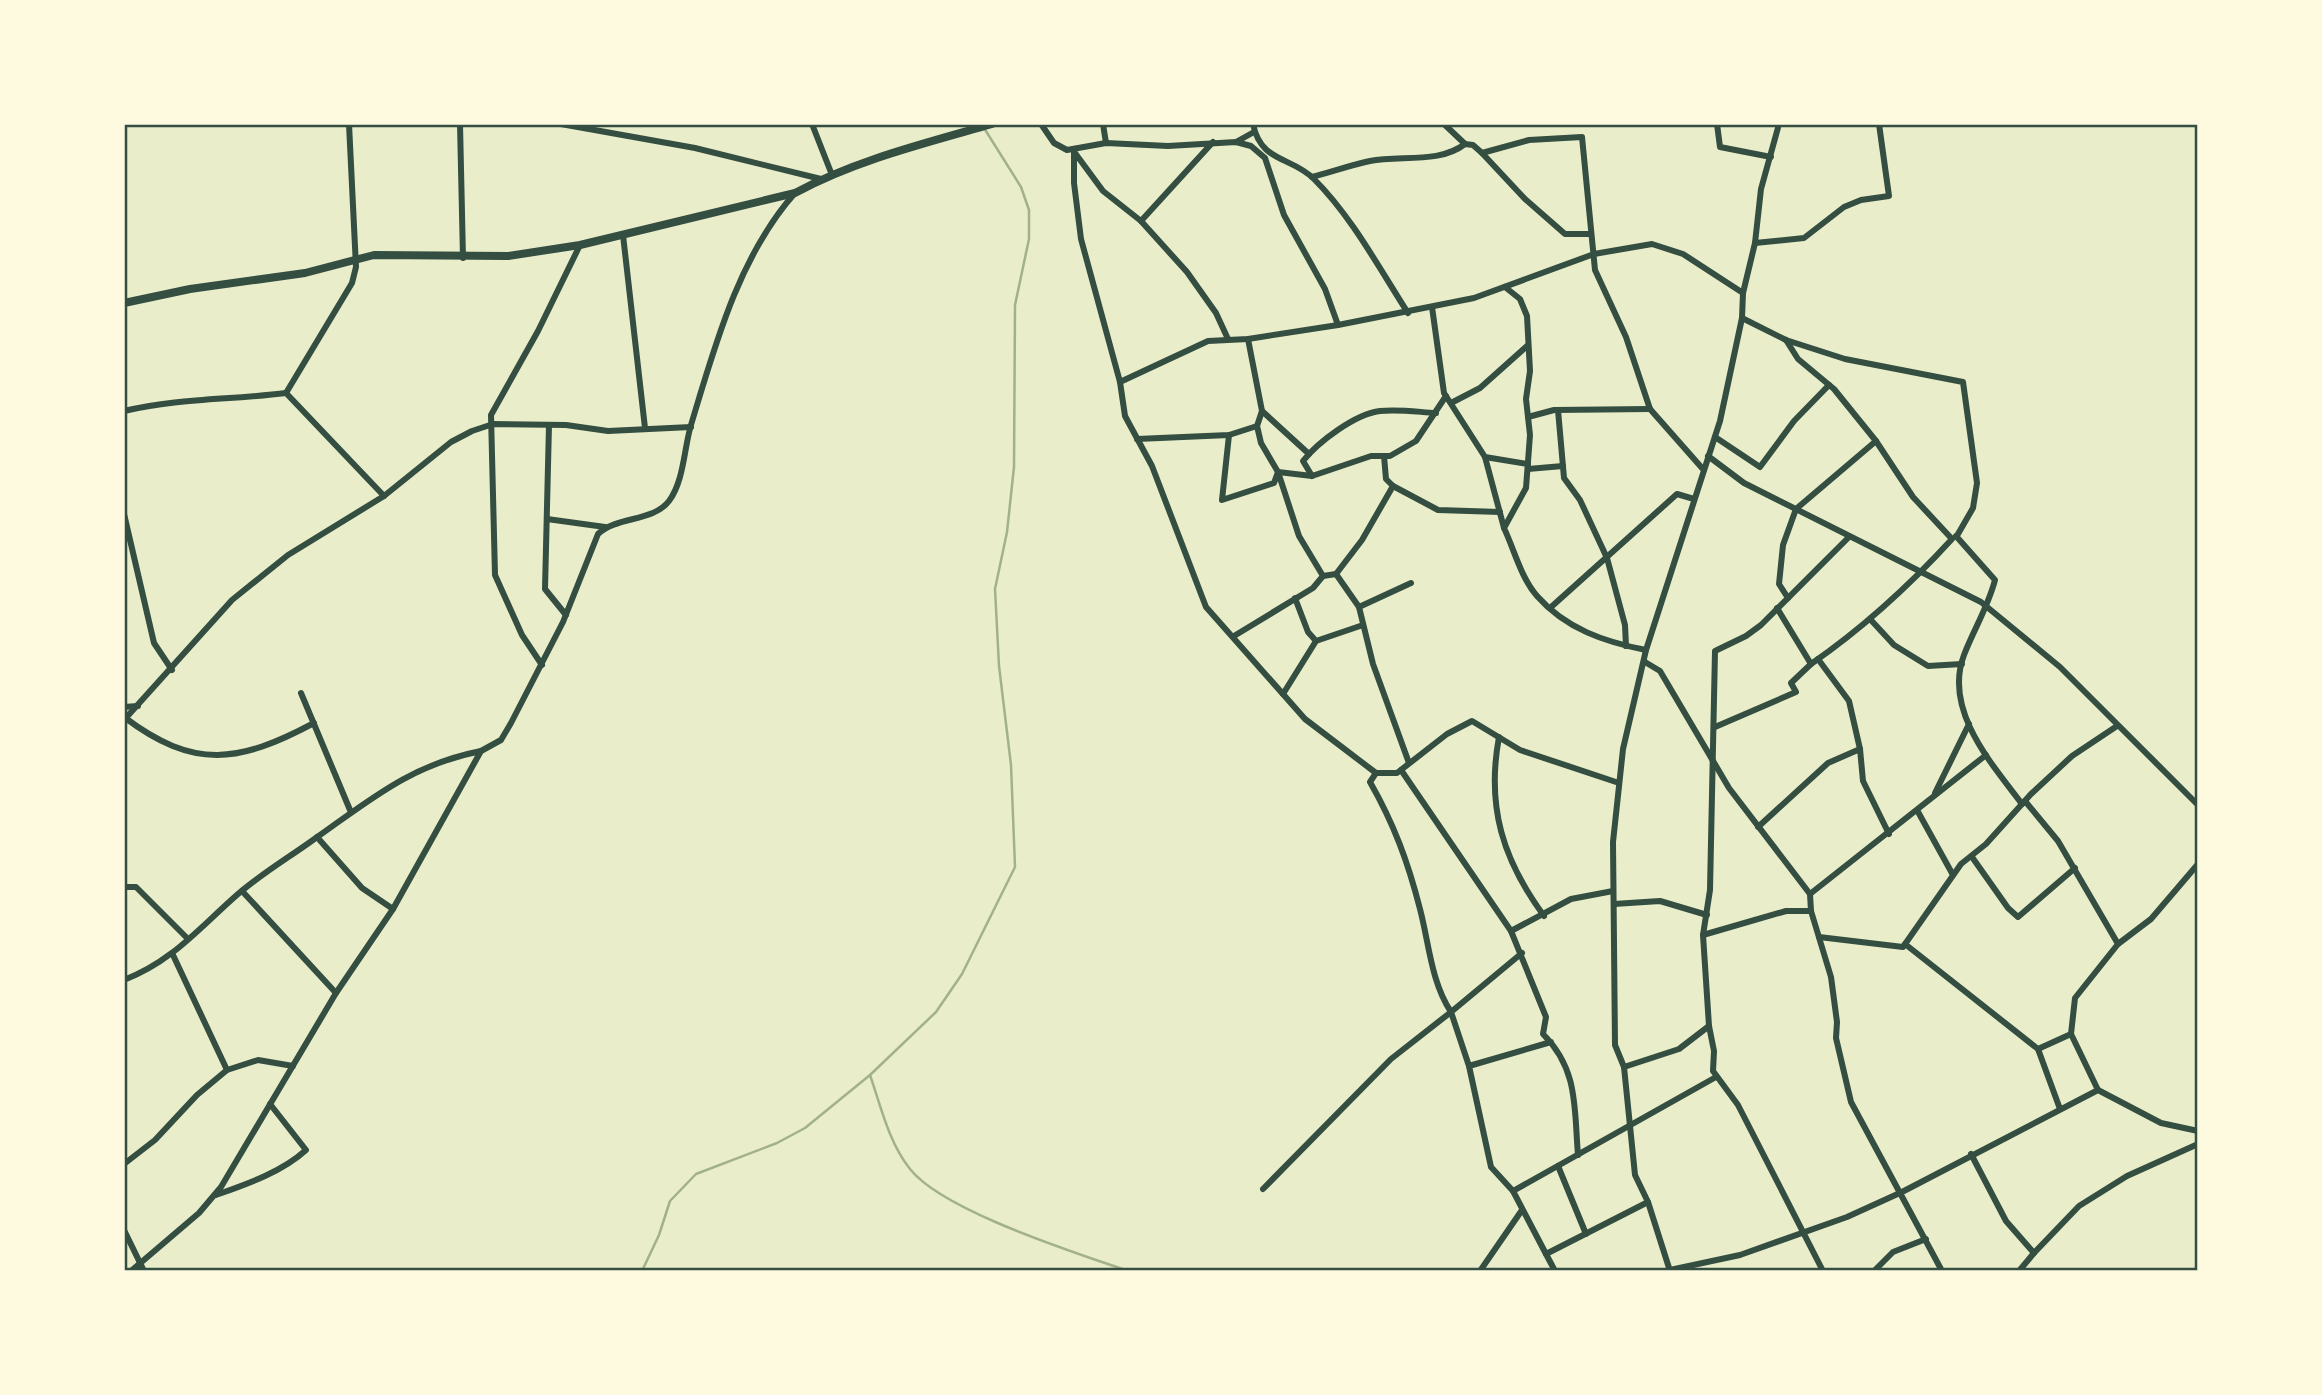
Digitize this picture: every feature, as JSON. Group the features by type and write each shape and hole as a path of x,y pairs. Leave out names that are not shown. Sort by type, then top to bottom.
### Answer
{"street":[{"path":"286,393 352,283 356,259 349,124"},
{"path":"460,124 463,258"},
{"path":"561,124 695,148 821,179"},
{"path":"813,124 832,175"},
{"path":"124,303 190,289 306,273 356,259 392,254 463,258 508,256 580,245 796,193 832,175 992,124"},
{"path":"1041,124 1054,143 1061,148 1075,151 1106,143 1168,146 1236,142 1251,146 1312,177 1337,205 1408,313"},
{"path":"1103,124 1106,143"},
{"path":"1444,124 1465,144 1473,145 1482,153 1525,200 1565,234 1589,234"},
{"path":"1717,124 1720,148 1771,157"},
{"path":"1779,124 1761,189 1755,243 1742,293 1742,318 1715,437 1702,468 1646,650 1623,749 1613,842 1615,1045 1624,1067 1635,1175 1648,1202 1670,1270 1740,1255 1902,1192 2098,1090"},
{"path":"1755,243 1804,238 1844,207 1861,200 1889,196 1879,124"},
{"path":"1236,142 1253,128 1261,147 1269,156 1284,215 1325,289 1338,325"},
{"path":"1482,153 1529,140 1582,138 1589,234 1595,270 1626,337 1650,409 1667,432 1702,468"},
{"path":"1141,221 1213,142"},
{"path":"1312,177 1369,161 1436,156 1455,151 1465,144"},
{"path":"1075,151 1103,191 1141,221 1187,272 1216,313 1228,339"},
{"path":"1075,151 1074,183 1081,239 1120,382 1125,416 1152,466 1206,607 1305,719 1376,774"},
{"path":"547,519 605,527 643,516 668,503 676,490 691,427 740,283 774,217 796,193"},
{"path":"623,235 645,428"},
{"path":"1120,382 1208,341 1248,339 1408,313 1474,298 1594,254 1652,244 1683,254 1742,293"},
{"path":"542,665 522,635 495,575 491,415 538,331 580,245"},
{"path":"1504,528 1526,488 1528,467 1527,316 1520,299 1505,287"},
{"path":"1432,307 1434,340 1449,400 1485,457 1504,528 1536,595 1550,608 1604,642 1646,650"},
{"path":"1714,727 1796,692 1791,683 1811,664 1870,619 1921,573 1955,537 1973,508 1977,483 1963,382 1845,359 1786,340 1742,318"},
{"path":"1248,339 1262,411 1257,426 1261,443 1278,472 1299,536 1323,576"},
{"path":"1786,340 1798,359 1829,385 1876,442 1913,497 1995,580 1988,608 1962,664 1962,700 1969,724 1986,755 2075,868 2118,944"},
{"path":"1278,472 1312,476 1371,456 1384,456 1416,441 1449,400 1480,388 1527,346"},
{"path":"1715,437 1760,467 1794,421 1829,385"},
{"path":"124,411 182,399 213,401 286,393"},
{"path":"286,393 384,496"},
{"path":"1528,417 1558,410 1650,409"},
{"path":"1558,410 1564,478 1580,500 1607,558 1625,625 1626,646"},
{"path":"1262,411 1309,454"},
{"path":"1312,476 1303,461 1318,442 1377,411 1436,413"},
{"path":"314,723 282,740 238,753 214,756 174,749 144,733 125,718 172,670 232,600 288,555 384,496 451,442 493,424 549,425 608,431 691,427"},
{"path":"549,425 545,589 566,615"},
{"path":"1138,439 1229,435 1257,426"},
{"path":"1229,435 1222,500 1274,483 1278,472"},
{"path":"1788,598 1779,584 1780,571 1783,545 1796,509 1876,442"},
{"path":"1384,456 1385,479 1392,486 1438,510 1500,512"},
{"path":"1708,456 1744,483 1988,608 2060,667 2198,805"},
{"path":"1485,457 1528,467 1563,466"},
{"path":"1234,636 1313,588 1323,576 1336,574 1362,540 1392,486"},
{"path":"1550,608 1677,494 1694,499"},
{"path":"124,514 153,643 172,670"},
{"path":"124,980 148,971 173,955 242,891 350,810 421,769 445,758 481,751 501,740 566,615 591,545 605,527"},
{"path":"1823,1271 1738,1105 1716,1077 1709,1026 1703,935 1707,915 1712,838 1715,651 1746,636 1849,537"},
{"path":"1336,574 1359,607 1373,664 1409,763"},
{"path":"1359,607 1411,583"},
{"path":"1296,598 1308,632 1316,641"},
{"path":"1777,608 1811,664"},
{"path":"1870,619 1894,645 1928,666 1962,664"},
{"path":"1283,694 1316,641 1363,625"},
{"path":"1818,659 1849,701 1860,750 1863,781 1889,834"},
{"path":"1645,662 1660,671 1712,758 1758,827 1810,894 1811,911 1830,975 1836,1038 1845,1083 1852,1102 1942,1271"},
{"path":"301,693 350,810"},
{"path":"124,708 138,706"},
{"path":"1555,1271 1513,1191 1490,1167 1469,1066 1451,1012 1440,995 1420,908 1394,825 1370,782 1376,774 1401,770 1447,734 1472,721 1520,750 1619,783"},
{"path":"1933,797 1969,724"},
{"path":"1819,937 1903,947 1953,875 2072,755 2117,726"},
{"path":"1499,737 1495,798 1502,842 1527,893 1544,916"},
{"path":"1758,827 1828,763 1860,750"},
{"path":"131,1271 200,1213 215,1195 336,993 393,909 481,751"},
{"path":"1810,894 1986,755"},
{"path":"1401,770 1511,931 1522,953 1546,1017 1543,1034 1550,1042 1576,1095 1578,1154"},
{"path":"1917,810 1953,875"},
{"path":"317,837 362,888 393,909"},
{"path":"1972,857 2008,908 2018,917 2075,868"},
{"path":"2198,864 2151,919 2118,944 2075,998 2071,1034 2098,1090 2161,1123 2198,1131"},
{"path":"124,887 136,887 188,939"},
{"path":"242,891 336,993"},
{"path":"1511,931 1571,900 1613,891"},
{"path":"1614,904 1660,901 1707,915"},
{"path":"1703,935 1786,911 1811,911"},
{"path":"1905,944 2038,1049 2060,1109"},
{"path":"1263,1189 1391,1059 1522,953"},
{"path":"173,955 227,1070"},
{"path":"1624,1067 1679,1049 1709,1026"},
{"path":"2038,1049 2071,1034"},
{"path":"1469,1066 1550,1042"},
{"path":"124,1164 155,1140 197,1095 227,1070 258,1060 293,1066"},
{"path":"1513,1191 1716,1077"},
{"path":"215,1195 245,1185 295,1160 306,1150 270,1104"},
{"path":"2019,1271 2079,1206 2127,1176 2198,1144"},
{"path":"1971,1154 2006,1221 2034,1253"},
{"path":"1559,1166 1586,1234"},
{"path":"1546,1254 1648,1202"},
{"path":"1479,1271 1522,1210"},
{"path":"124,1230 144,1271"},
{"path":"1874,1271 1894,1252 1926,1239"}],"waterway":[{"path":"642,1271 659,1235 670,1201 696,1174 777,1143 805,1128 870,1075 936,1012 962,974 1015,867 1011,765 999,666 995,589 1007,532 1014,467 1015,305 1029,239 1029,210 1021,187 984,128"},
{"path":"870,1075 896,1148 910,1169 927,1185 950,1200 1011,1229 1128,1271"}]}
